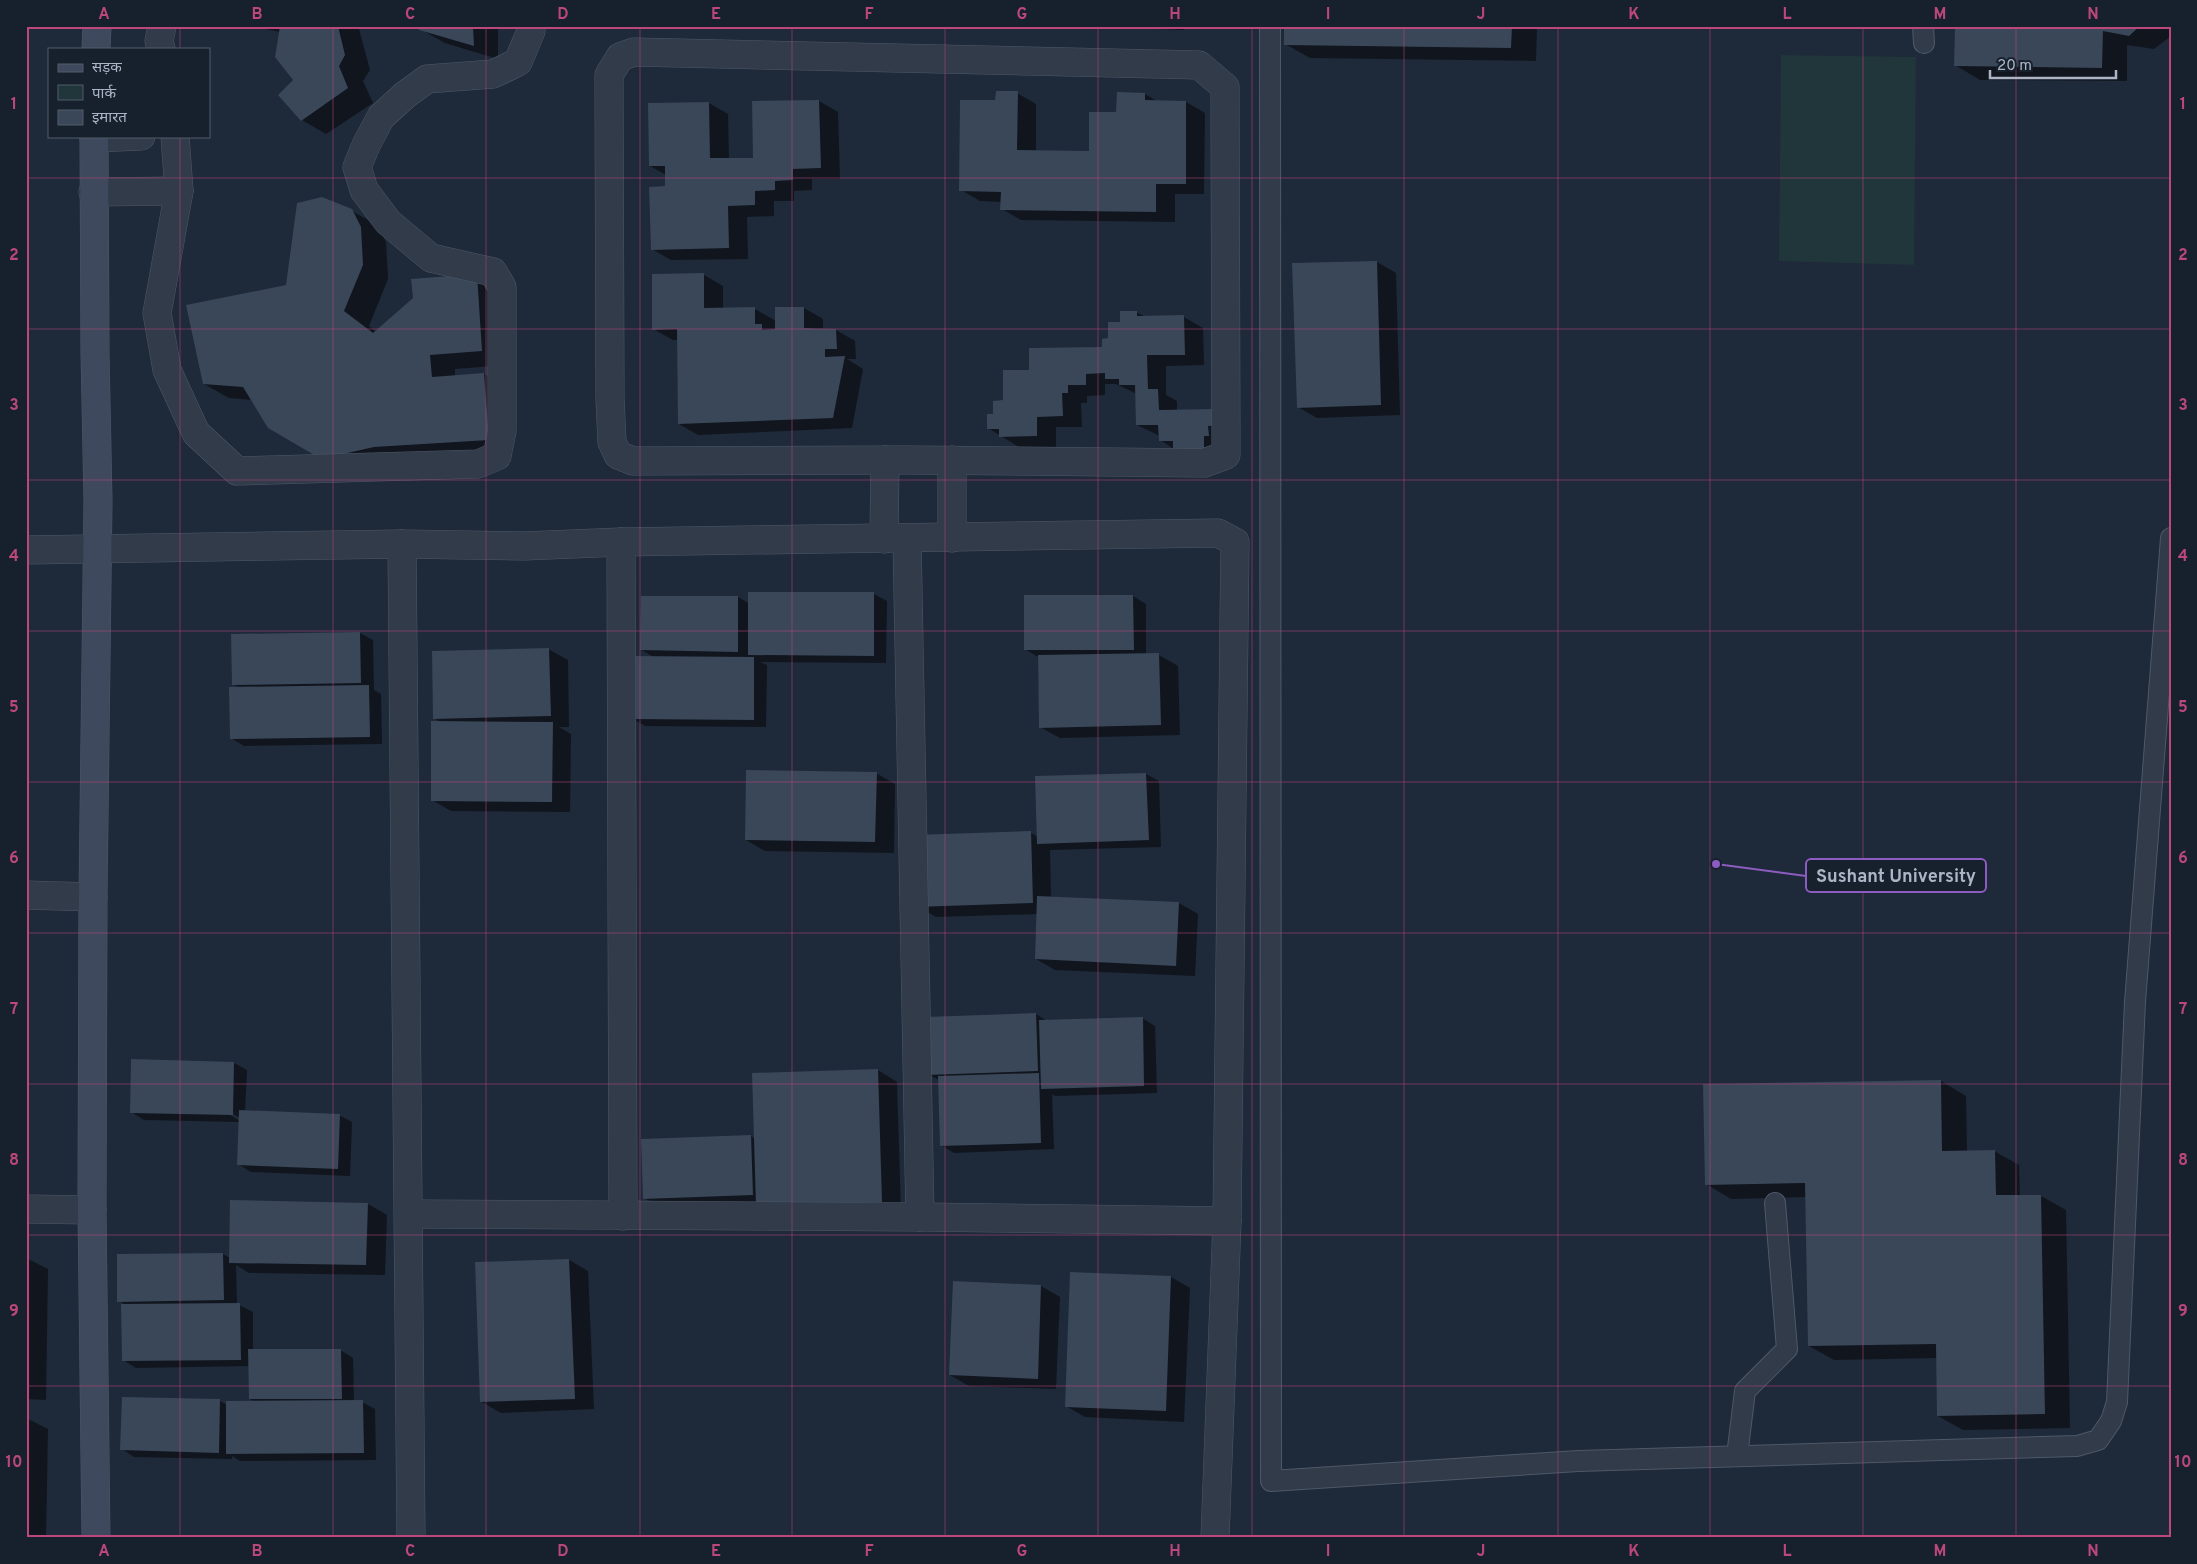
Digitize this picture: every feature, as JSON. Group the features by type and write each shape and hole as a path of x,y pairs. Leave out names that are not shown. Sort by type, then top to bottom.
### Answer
{"street":[{"path":"96,26 96,48"},
{"path":"161,48 159,41 162,26"},
{"path":"175,138 179,191 157,313 167,370 196,433 238,471 478,464 497,456 502,431 502,287 493,272 431,258 388,222 364,190 357,167 381,116 405,95 428,79 493,74 518,62 531,31 531,26"},
{"path":"634,52 1199,65 1225,87 1226,455 1204,464 952,460 633,461 618,456 612,442 610,398 609,75 620,57 634,52"},
{"path":"94,138 93,192 98,550 93,897 92,1210 96,1538"},
{"path":"93,192 179,191"},
{"path":"885,460 896,539 920,1217"},
{"path":"952,460 952,538"},
{"path":"26,550 402,544 524,546 621,542 1218,533 1235,542 1227,1221 1215,1538"},
{"path":"621,542 623,1216"},
{"path":"402,544 412,1538"},
{"path":"26,896 93,897"},
{"path":"26,1209 92,1210"},
{"path":"410,1214 1227,1221"}],"lane":[{"path":"1270,26 1272,1481 1578,1461 2077,1446 2098,1440 2111,1421 2117,1402 2135,993 2171,538"},
{"path":"1737,1456 1745,1391 1787,1349 1775,1203"}],"green space":[{"path":"1781,55 1916,57 1914,265 1779,261"}],"building":[{"path":"280,26 338,26 345,55 339,66 348,88 301,121 278,95 293,80 275,57"},
{"path":"418,26 473,26 474,46 419,30"},
{"path":"1284,26 1512,26 1511,48 1284,45"},
{"path":"1955,26 2140,26 2129,36 2103,31 2102,68 1954,66"},
{"path":"996,91 1018,91 1017,150 1089,151 1089,112 1116,112 1117,92 1145,93 1145,100 1186,101 1186,184 1156,184 1156,212 1000,210 1001,192 959,191 960,100 995,100"},
{"path":"819,100 821,168 793,169 793,180 775,181 775,190 755,191 755,205 728,206 729,248 651,250 649,187 665,186 665,166 649,166 648,103 709,102 710,158 753,158 752,101"},
{"path":"322,197 352,209 361,227 363,265 344,311 373,333 413,298 411,279 477,274 482,351 430,355 432,377 484,373 489,440 374,447 321,459 268,428 243,387 203,384 186,305 286,285 297,203"},
{"path":"1377,261 1381,405 1297,408 1292,263"},
{"path":"704,273 704,308 755,307 755,324 762,324 762,330 775,329 775,307 804,307 804,328 836,329 837,349 825,349 825,357 845,356 833,418 678,424 677,329 652,330 652,274"},
{"path":"1120,311 1137,311 1137,316 1184,315 1185,355 1147,355 1148,389 1158,389 1159,410 1213,409 1220,425 1208,426 1209,436 1204,436 1204,450 1173,451 1173,441 1159,441 1158,425 1136,425 1135,385 1119,385 1119,379 1105,379 1105,373 1086,374 1086,385 1068,385 1068,393 1062,393 1063,416 1037,417 1037,436 999,437 999,429 987,429 987,414 993,414 993,401 1003,400 1003,370 1029,370 1029,348 1102,347 1102,339 1108,338 1108,322 1120,322"},
{"path":"748,592 874,592 874,656 748,655"},
{"path":"1024,595 1133,595 1134,650 1024,650"},
{"path":"641,596 738,596 738,652 640,650"},
{"path":"360,632 361,683 232,685 231,634"},
{"path":"549,648 551,716 433,719 432,651"},
{"path":"1159,653 1161,725 1039,728 1038,655"},
{"path":"631,656 754,657 754,720 631,719"},
{"path":"369,685 370,737 230,739 229,687"},
{"path":"431,721 553,722 552,802 431,801"},
{"path":"746,770 877,772 875,842 745,840"},
{"path":"1146,773 1149,840 1037,844 1035,776"},
{"path":"1031,831 1033,903 916,907 914,835"},
{"path":"1037,896 1179,902 1176,966 1035,959"},
{"path":"1036,1013 1038,1071 926,1075 925,1017"},
{"path":"1143,1017 1144,1086 1041,1089 1039,1020"},
{"path":"131,1059 234,1062 233,1115 130,1113"},
{"path":"878,1069 882,1202 756,1206 752,1073"},
{"path":"1039,1073 1041,1143 940,1146 938,1076"},
{"path":"1941,1080 1942,1151 1995,1150 1996,1195 2041,1195 2045,1414 1937,1416 1936,1344 1808,1346 1805,1183 1705,1185 1703,1084"},
{"path":"239,1110 340,1114 338,1169 237,1165"},
{"path":"751,1135 753,1195 643,1199 641,1139"},
{"path":"230,1200 368,1203 366,1265 229,1263"},
{"path":"223,1253 224,1300 117,1302 117,1254"},
{"path":"26,1257 29,1257 28,1356 26,1356"},
{"path":"569,1259 575,1399 480,1402 475,1262"},
{"path":"1070,1272 1171,1276 1166,1411 1065,1407"},
{"path":"953,1281 1041,1285 1038,1379 949,1375"},
{"path":"240,1303 241,1360 122,1361 121,1304"},
{"path":"248,1349 341,1349 342,1399 249,1399"},
{"path":"122,1397 220,1399 219,1453 120,1450"},
{"path":"363,1400 364,1453 226,1454 226,1401"},
{"path":"26,1417 29,1417 28,1483 26,1483"}],"place":[{"name":"Sushant University","path":"1716,864"}]}
